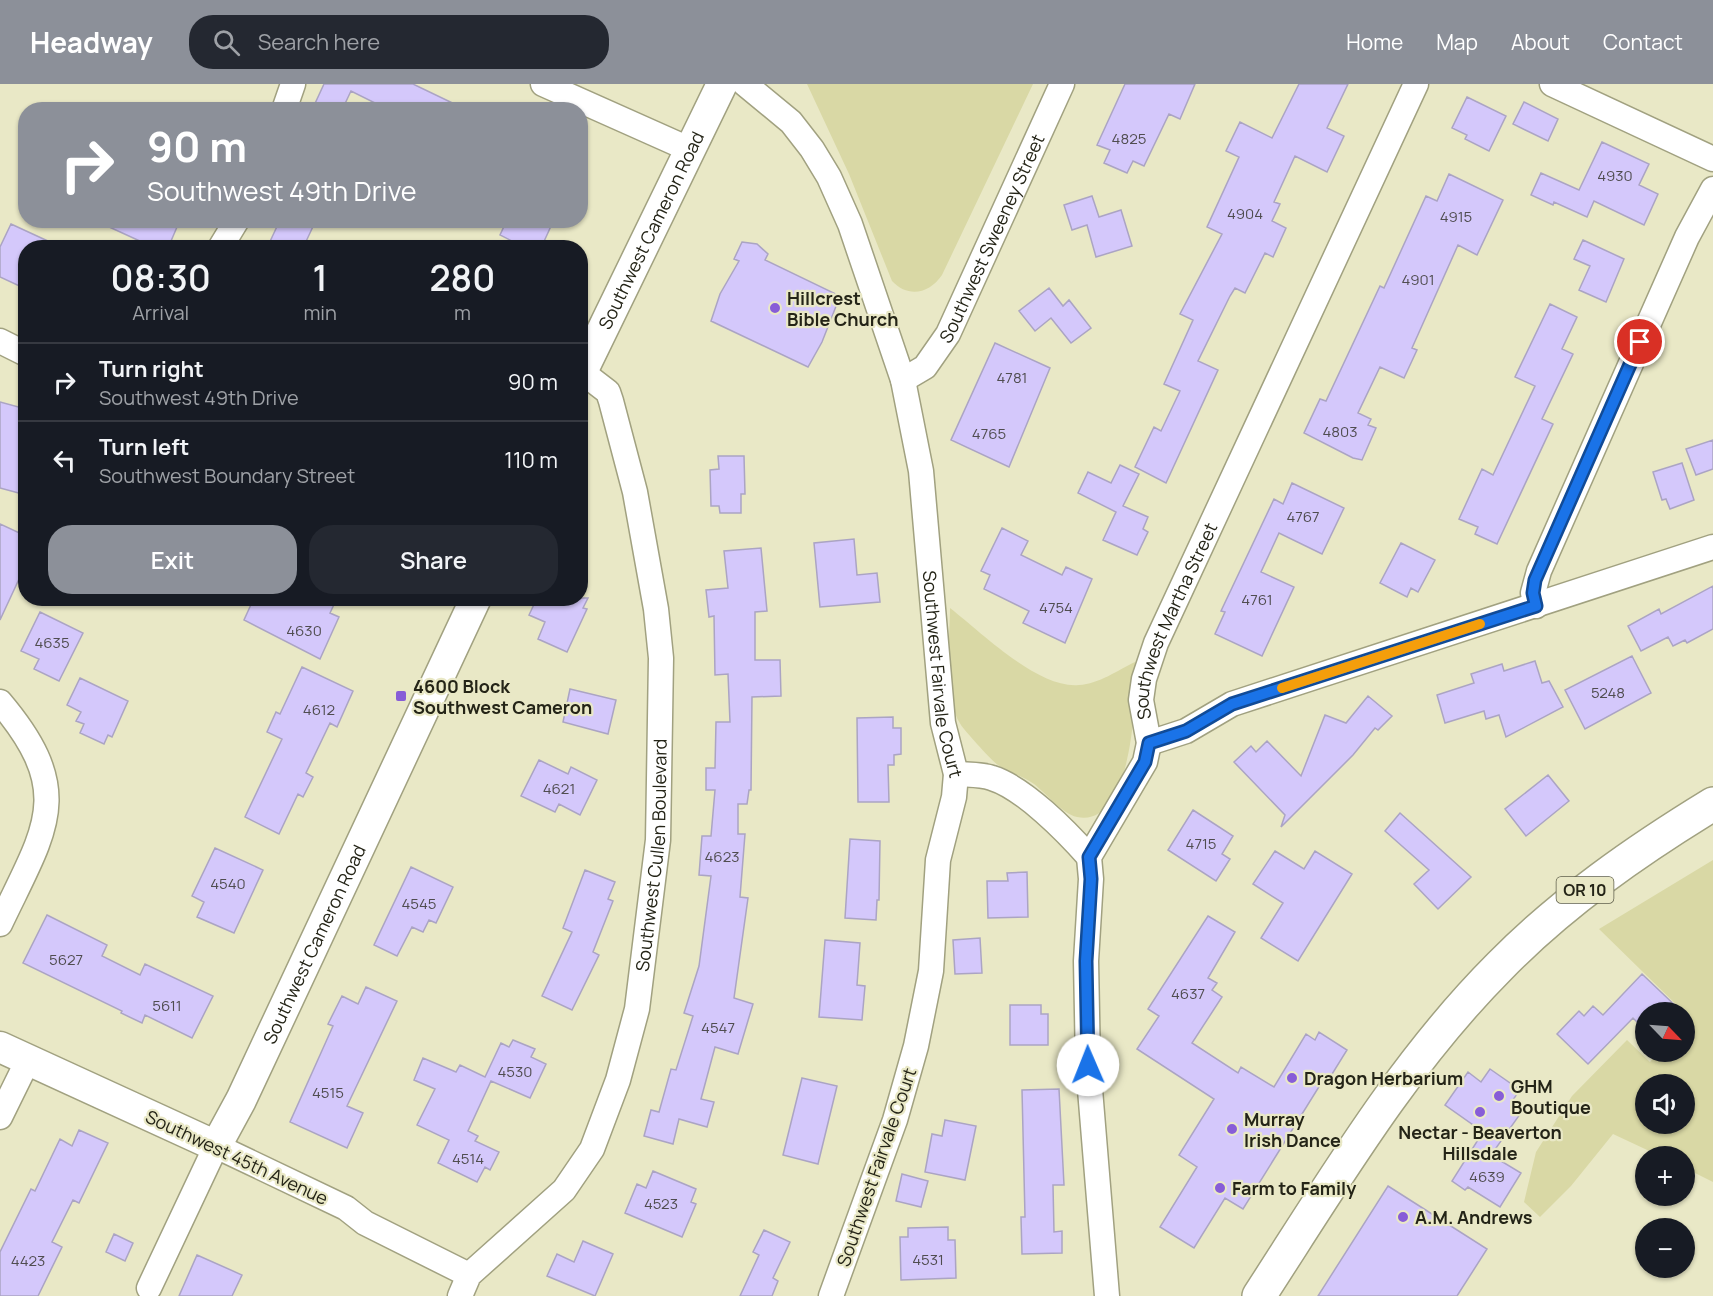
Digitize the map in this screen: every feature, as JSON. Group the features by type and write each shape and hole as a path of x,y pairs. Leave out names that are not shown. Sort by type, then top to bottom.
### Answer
{"main road":[{"name":"OR 10","path":"1259,1296 1362,1138 1417,1060 1486,980 1551,917 1606,873 1713,804"}],"street":[{"path":"287,102 293,84"},
{"path":"543,84 583,102"},
{"name":"Southwest Cameron Road","path":"588,360 722,84"},
{"name":"Southwest Fairvale Court","path":"745,84 796,128 829,177 850,224 903,380 921,471 943,723 956,774 954,797 938,860 931,971 916,1046 895,1120 831,1296"},
{"name":"Southwest Sweeney Street","path":"903,380 925,367 948,334 1062,84"},
{"name":"Southwest Martha Street","path":"1089,857 1145,762 1149,743 1141,700 1144,679 1156,644 1416,84"},
{"path":"1552,84 1713,159"},
{"path":"588,104 691,150"},
{"path":"1536,606 1533,593 1539,571 1687,237 1713,189"},
{"path":"0,341 18,350"},
{"name":"Southwest Cullen Boulevard","path":"465,1286 564,1190 592,1149 618,1080 637,1009 647,942 658,840 661,658 657,609 635,492 611,401 608,392 588,379"},
{"path":"1149,743 1186,731 1232,704 1713,547"},
{"name":"Southwest Cameron Road","path":"149,1288 216,1146 246,1089 472,606"},
{"path":"0,702 33,744 43,769 46,809 36,846 0,924"},
{"path":"956,774 983,776 1009,787 1049,816 1089,857 1091,879 1086,961 1088,1065 1107,1296"},
{"name":"Southwest 45th Avenue","path":"0,1047 346,1208 365,1223 465,1286"},
{"path":"0,1117 28,1060"}],"green space":[{"path":"807,84 1033,84 942,275 925,290 911,292 892,281 849,174"},
{"path":"950,608 1028,669 1063,684 1079,685 1094,682 1135,662 1135,702 1128,757 1110,803 1096,815 1077,817 1066,812 1034,784 995,763 961,725 955,713 949,684"},
{"path":"1713,860 1713,1182 1695,1173 1695,1146 1639,1146 1613,1134 1571,1186 1540,1217 1524,1202 1536,1152 1572,1096 1627,1040 1635,1048 1635,1062 1695,1062 1695,1002 1674,1002 1599,929"}],"building":[{"path":"324,84 413,84 450,102 373,102 351,91 346,102 316,102"},
{"path":"1125,84 1195,84 1180,119 1169,114 1144,166 1133,161 1127,173 1104,163 1110,150 1097,145"},
{"path":"1299,84 1348,84 1327,128 1344,136 1327,172 1295,156 1274,202 1280,204 1272,221 1286,228 1273,257 1265,253 1245,293 1235,288 1198,361 1218,370 1166,483 1135,467 1154,427 1161,431 1180,391 1164,384 1193,320 1180,314 1222,234 1207,227 1239,157 1226,151 1240,122 1272,138"},
{"path":"1467,97 1506,116 1489,151 1465,139 1467,135 1452,128"},
{"path":"1524,102 1558,119 1548,141 1513,124"},
{"path":"1602,142 1649,164 1639,185 1658,194 1644,225 1594,201 1587,217 1554,202 1553,205 1531,195 1541,173 1579,190"},
{"path":"1449,174 1503,200 1477,255 1458,245 1412,348 1417,350 1404,378 1380,367 1358,413 1371,419 1368,425 1376,428 1362,460 1353,458 1304,433 1320,399 1326,401 1380,286 1384,288 1426,196 1437,201"},
{"path":"1092,196 1099,217 1121,210 1132,246 1096,257 1087,225 1072,230 1064,205"},
{"path":"11,224 46,240 18,240 18,285 0,277 0,247"},
{"path":"111,228 177,228 171,240 138,240"},
{"path":"276,228 312,228 307,240 271,240"},
{"path":"503,228 550,228 545,240 510,240 500,235"},
{"path":"1583,240 1624,259 1606,302 1579,290 1590,266 1574,259"},
{"name":"Hillcrest Bible Church","path":"742,242 757,244 768,254 765,260 840,296 822,342 808,367 711,321 720,294 739,261 734,259"},
{"path":"1049,288 1063,306 1069,300 1091,328 1071,343 1051,318 1035,331 1019,311"},
{"path":"1550,304 1577,317 1562,349 1573,354 1542,419 1553,424 1497,544 1475,534 1478,527 1459,519 1482,469 1493,475 1535,386 1515,377"},
{"path":"995,343 1050,368 1009,467 951,440"},
{"path":"0,402 18,407 18,493 0,488"},
{"path":"1713,440 1713,469 1696,475 1686,449"},
{"path":"718,456 744,456 745,494 741,494 741,513 720,513 719,506 711,506 710,470 719,469"},
{"path":"1682,463 1694,500 1670,509 1666,499 1662,500 1653,472"},
{"path":"1120,465 1139,474 1123,506 1148,517 1143,529 1148,532 1137,555 1103,540 1116,512 1078,493 1088,472 1111,483"},
{"path":"1292,483 1344,508 1322,554 1279,533 1261,572 1294,587 1262,656 1215,634 1225,612 1221,611 1274,499 1283,504"},
{"path":"0,524 18,532 18,581 0,620"},
{"path":"1002,528 1028,541 1021,555 1062,575 1066,567 1092,579 1065,643 1023,623 1029,611 984,589 990,575 981,571"},
{"path":"854,539 857,575 877,573 880,602 820,607 814,543"},
{"path":"1401,543 1435,560 1418,592 1411,588 1407,597 1380,583"},
{"path":"761,548 767,611 755,612 755,660 780,660 781,696 752,697 751,790 749,790 747,804 738,804 738,834 745,834 740,897 748,898 734,998 753,1004 738,1054 715,1047 701,1099 714,1102 707,1127 679,1119 673,1144 644,1136 651,1110 659,1112 671,1069 676,1070 693,1016 684,1013 699,966 711,876 699,875 702,836 711,836 715,790 706,790 706,768 715,768 716,722 730,722 728,674 715,675 714,616 709,617 706,590 728,588 724,551"},
{"path":"1713,586 1713,629 1687,643 1685,640 1673,646 1668,637 1641,651 1628,626 1659,609 1661,614"},
{"path":"250,606 333,606 330,613 339,617 320,659 244,620"},
{"path":"533,606 584,606 583,608 587,609 567,652 538,639 545,622 529,615"},
{"path":"40,612 83,633 59,681 34,669 39,659 21,651"},
{"path":"1632,656 1651,693 1585,729 1565,690"},
{"path":"1535,661 1542,683 1549,681 1563,707 1506,737 1499,715 1486,719 1484,711 1445,723 1437,695 1474,683 1471,674 1502,664 1504,671"},
{"path":"302,667 353,691 337,727 330,723 306,773 313,777 303,797 298,794 279,834 245,817 282,739 267,732 276,712 280,714"},
{"path":"80,678 128,701 112,737 108,735 104,744 80,733 84,724 76,721 81,712 67,705"},
{"path":"570,689 616,700 608,734 563,722"},
{"path":"1368,696 1392,716 1378,730 1375,728 1353,755 1281,827 1285,815 1234,762 1251,746 1256,752 1267,741 1301,776 1325,715 1346,723"},
{"path":"893,717 893,728 901,728 901,754 894,755 894,765 888,765 889,802 858,802 857,718"},
{"path":"539,760 568,774 571,767 597,780 580,815 559,804 555,812 521,796"},
{"path":"1548,775 1569,801 1526,836 1505,809"},
{"path":"1193,810 1233,836 1222,854 1230,859 1216,881 1168,850"},
{"path":"1400,813 1471,877 1438,909 1414,884 1429,870 1385,831"},
{"path":"850,839 880,841 879,900 877,900 876,920 845,918"},
{"path":"215,848 263,870 234,933 197,917 204,902 192,896"},
{"path":"1275,851 1304,869 1315,851 1352,874 1298,961 1261,938 1283,903 1253,884"},
{"path":"411,867 453,887 436,923 429,920 423,932 412,927 397,956 374,945"},
{"path":"585,870 615,882 608,899 613,901 593,952 599,955 572,1010 542,996 572,932 563,928"},
{"path":"1027,872 1028,917 988,918 987,881 1008,881 1007,873"},
{"path":"47,915 107,945 102,956 140,975 145,964 213,996 192,1038 145,1015 142,1023 23,963"},
{"path":"1208,916 1235,932 1208,978 1217,983 1212,990 1222,997 1192,1043 1238,1073 1241,1067 1274,1087 1306,1034 1315,1040 1319,1032 1347,1050 1329,1079 1325,1077 1243,1209 1225,1198 1194,1248 1160,1227 1197,1167 1179,1155 1214,1099 1137,1049 1159,1016 1148,1009"},
{"path":"980,938 982,973 955,974 953,940"},
{"path":"825,940 860,943 857,985 865,986 862,1020 819,1017"},
{"path":"1642,974 1671,1002 1635,1002 1635,1020 1633,1018 1588,1064 1557,1034 1579,1011 1584,1016 1593,1006 1603,1015"},
{"path":"366,987 397,1001 347,1106 363,1113 347,1148 290,1122 333,1026 328,1024 342,996 358,1004"},
{"path":"1010,1005 1041,1005 1041,1014 1048,1014 1048,1045 1010,1045"},
{"path":"513,1040 535,1049 531,1057 546,1064 530,1098 491,1081 468,1131 478,1136 475,1141 499,1152 490,1170 485,1167 477,1182 438,1163 449,1140 417,1125 435,1089 414,1080 423,1058 456,1072 460,1065 485,1077 501,1043 509,1047"},
{"path":"1490,1069 1520,1090 1512,1101 1523,1110 1491,1155 1521,1173 1500,1207 1468,1187 1465,1190 1452,1181 1483,1132 1445,1105 1468,1072 1481,1082"},
{"path":"802,1078 837,1086 818,1164 783,1155"},
{"path":"1059,1089 1064,1185 1053,1185 1054,1232 1062,1231 1062,1253 1022,1254 1021,1217 1025,1217 1022,1090"},
{"path":"945,1120 976,1126 965,1180 925,1172 932,1134 942,1136"},
{"path":"79,1130 108,1143 79,1203 73,1200 52,1242 62,1247 38,1296 0,1296 0,1252 31,1189 35,1191 60,1139 72,1146"},
{"path":"653,1171 696,1189 691,1202 696,1204 682,1237 625,1213 637,1184 646,1188"},
{"path":"902,1174 928,1181 921,1207 896,1201"},
{"name":"A.M. Andrews","path":"1388,1186 1487,1249 1457,1296 1318,1296"},
{"path":"948,1227 948,1240 955,1240 956,1278 901,1280 900,1237 908,1237 908,1228"},
{"path":"764,1230 790,1242 773,1278 778,1281 772,1296 740,1296 759,1255 753,1252"},
{"path":"114,1234 133,1243 125,1261 106,1252"},
{"path":"583,1241 613,1254 595,1296 547,1276 557,1254 574,1262"},
{"path":"197,1255 242,1275 232,1296 179,1296"}],"slow traffic":[{"path":"1282,688 1480,624"}],"place":[{"name":"Hillcrest Bible Church","path":"775,308"},
{"name":"4600 Block Southwest Cameron","path":"401,696"},
{"name":"Dragon Herbarium","path":"1292,1078"},
{"name":"GHM Boutique","path":"1499,1096"},
{"name":"Nectar - Beaverton Hillsdale","path":"1480,1112"},
{"name":"Murray Irish Dance","path":"1232,1129"},
{"name":"Farm to Family","path":"1220,1188"},
{"name":"A.M. Andrews","path":"1403,1217"}],"route":[{"path":"1088,1065 1086,961 1091,879 1089,857 1145,762 1149,743 1186,731 1232,704 1536,606 1533,593 1535,580 1640,342"}]}
